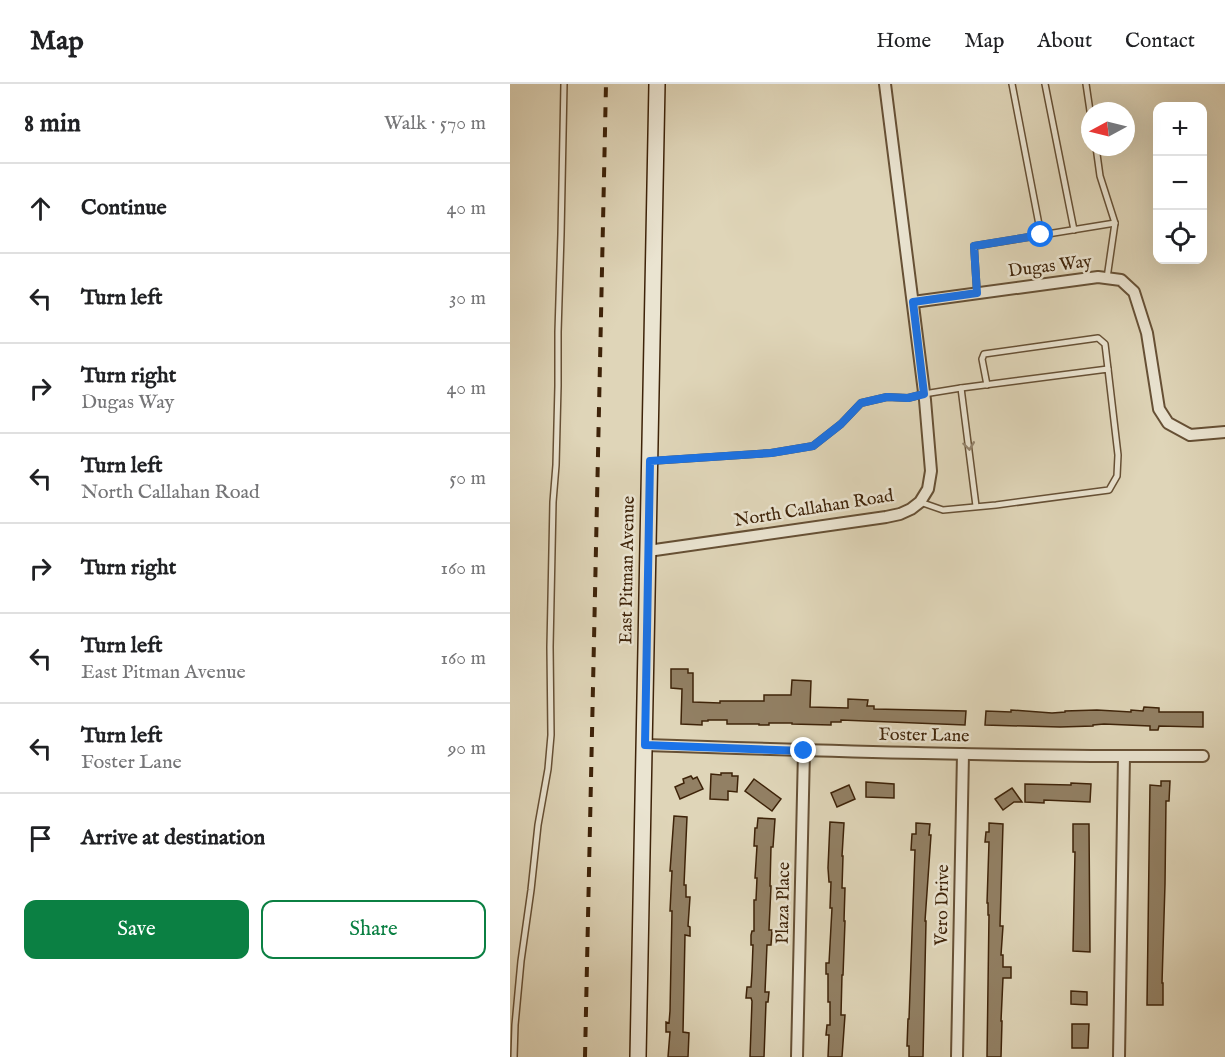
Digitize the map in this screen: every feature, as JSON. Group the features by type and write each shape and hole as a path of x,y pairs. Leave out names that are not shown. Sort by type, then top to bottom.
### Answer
{"street":[{"name":"East Pitman Avenue","path":"638,1057 657,84"},
{"name":"North Callahan Road","path":"648,551 900,514 920,502 928,489 931,471 924,394 885,84"},
{"name":"Dugas Way","path":"913,302 1098,277 1121,280 1134,292 1147,333 1159,409 1168,423 1190,435 1225,432"},
{"name":"Foster Lane","path":"645,745 804,751 1203,756"},
{"name":"Plaza Place","path":"797,1057 804,751"},
{"name":"Vero Drive","path":"957,1057 963,753"},
{"path":"1119,1057 1124,756"}],"lane":[{"path":"514,1057 520,961 551,735 553,502 556,465 564,84"},
{"path":"1012,84 1041,235"},
{"path":"1045,84 1074,230"},
{"path":"1086,84 1089,102"},
{"path":"1097,156 1100,176 1115,223 1107,278"},
{"path":"977,293 974,246 1115,223"},
{"path":"920,502 943,510 1109,490 1117,476 1118,455 1105,344 1098,338 984,354 982,359 987,385"},
{"path":"650,461 771,453 813,446 841,424 861,403 887,397 908,398 961,388 1108,369"},
{"path":"961,388 976,506"}],"building":[{"path":"671,669 688,669 688,673 693,673 693,702 764,701 764,695 791,695 792,680 811,681 810,707 848,708 848,699 868,700 867,706 874,706 874,709 966,711 965,725 841,720 841,722 831,722 831,725 727,724 727,720 702,721 702,725 681,724 682,689 671,688"},
{"path":"1144,707 1159,708 1159,712 1203,712 1203,727 1159,726 1158,730 1150,730 1150,726 1104,724 1060,727 985,725 986,711 1131,712 1131,710 1143,711"},
{"path":"721,773 732,773 732,776 738,776 737,792 728,791 728,800 710,799 711,774 721,775"},
{"path":"691,776 693,779 697,777 703,789 680,799 675,787 684,783 683,779"},
{"path":"754,779 781,799 772,811 745,791"},
{"path":"1161,781 1170,781 1169,801 1166,801 1163,1005 1147,1005 1150,785 1161,786"},
{"path":"866,782 894,784 894,798 866,797"},
{"path":"1071,783 1091,784 1090,802 1044,800 1044,803 1025,802 1025,784 1071,785"},
{"path":"849,785 855,799 837,807 831,793"},
{"path":"1012,788 1022,802 1014,802 1003,810 995,799"},
{"path":"674,816 687,817 684,885 686,885 686,897 690,897 688,926 690,936 685,935 683,1032 689,1033 688,1057 668,1057 670,1032 666,1032 666,1022 669,1023 670,1011 672,871 670,871"},
{"path":"758,818 775,819 773,847 771,847 769,930 772,930 771,945 767,945 765,992 769,992 768,1002 766,1002 764,1057 750,1057 752,1001 751,998 746,998 747,987 751,987 752,972 751,935 754,931 757,878 755,878 757,846 754,846"},
{"path":"830,822 844,823 842,888 845,888 845,921 841,1015 845,1015 842,1057 828,1057 829,1035 826,1035 827,1025 830,1025 826,963 829,963 832,908 830,908 831,882 829,882 828,868"},
{"path":"916,823 930,824 929,835 931,835 925,921 923,1057 909,1057 909,1046 907,1046 915,850 911,850 912,834 916,834"},
{"path":"989,823 1003,824 1001,955 1003,955 1003,967 1011,967 1011,978 1003,978 1001,1057 987,1057 989,842 985,842 986,832 989,832"},
{"path":"1073,824 1089,824 1090,952 1073,951 1075,852 1073,852"},
{"path":"1071,991 1087,992 1087,1005 1071,1004"},
{"path":"1072,1024 1089,1024 1088,1048 1072,1048"}],"railway":[{"path":"585,1057 606,84"}],"route":[{"path":"804,751 645,745 650,461 771,453 813,446 841,424 861,403 887,397 908,398 924,394 913,302 977,293 974,246 1041,235"}]}
